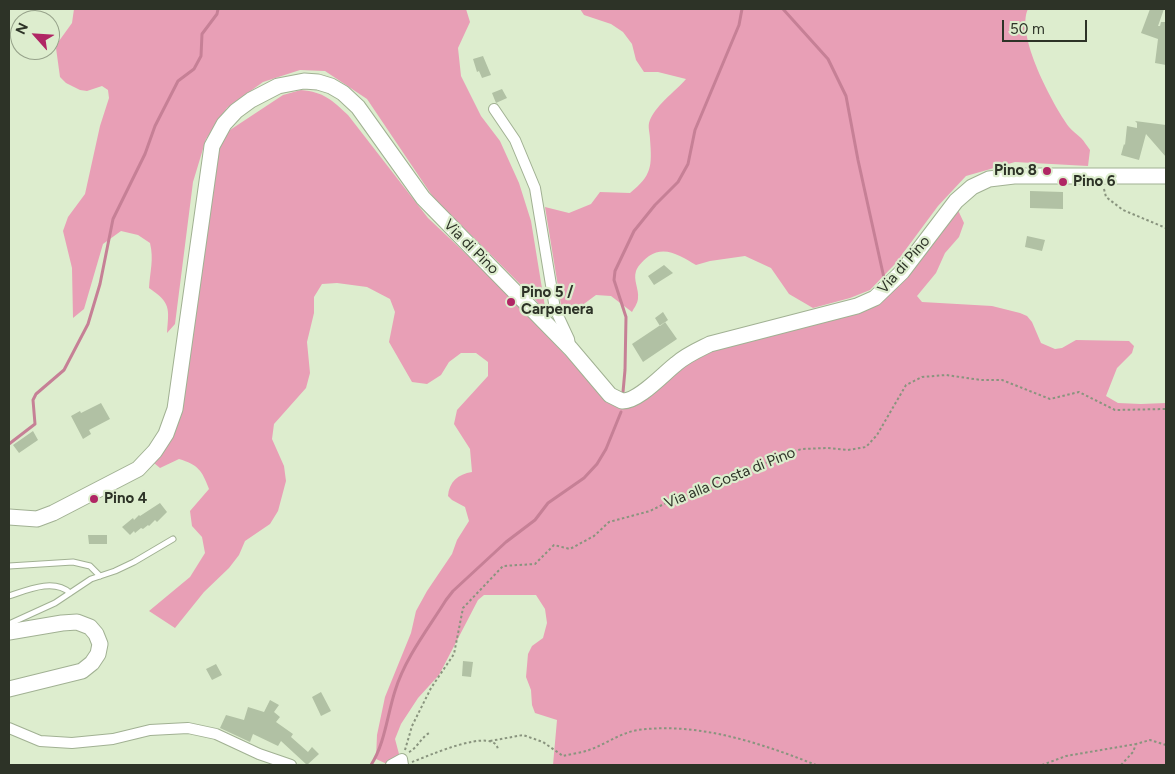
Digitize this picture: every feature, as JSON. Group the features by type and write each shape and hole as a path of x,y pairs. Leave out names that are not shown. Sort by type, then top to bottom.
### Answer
{"street":[{"name":"Via di Pino","path":"9,518 37,519 54,513 138,469 166,434 175,408 212,146 224,124 236,111 251,100 278,86 304,81 318,82 337,89 358,106 423,198 571,349 610,395 626,402 644,391 676,363 710,344 857,306 875,298 902,272 956,201 972,188 989,179 1014,176 1166,176"},
{"path":"494,109 515,140 535,188 554,309 569,339 571,349"},
{"path":"9,632 77,622 90,627 96,634 100,644 98,654 92,664 82,671 9,689"},
{"path":"9,728 40,741 72,743 113,739 150,730 188,728 216,734 259,754 291,765"},
{"path":"391,765 403,762"}],"lane":[{"path":"9,624 55,603 91,579 134,562 173,539"},
{"path":"9,566 73,562 90,566 100,576"},
{"path":"9,596 52,585 60,586 70,593"}],"path":[{"path":"1101,177 1106,197 1122,210 1166,228"},
{"name":"Via alla Costa di Pino","path":"403,762 412,726 431,688 454,654 463,608 503,566 535,564 554,545 570,548 594,536 609,522 650,511 678,497 716,486 783,454 802,449 826,448 848,450 866,447 877,435 906,386 922,378 946,375 981,380 1002,380 1050,399 1079,392 1116,410 1166,409"},
{"path":"429,733 423,737 414,750 406,754 403,762 407,764 480,740 490,741 523,735 543,742 563,756 590,750 610,739 637,730 672,729 733,736 816,765"},
{"path":"1042,765 1066,756 1150,740 1166,745"},
{"path":"490,741 498,746 498,750"},
{"path":"1121,765 1133,752 1136,744"}],"shaded area":[{"path":"74,9 466,9 470,22 458,48 461,76 481,116 500,141 519,183 531,221 546,313 533,297 433,197 367,99 325,71 300,70 263,82 227,108 206,139 193,182 175,324 167,333 168,312 165,302 149,288 152,260 150,243 138,235 121,231 103,244 84,309 73,318 72,268 63,231 68,217 85,194 100,126 109,98 108,90 102,86 87,91 80,90 66,83 60,77 58,60 60,60 60,40 72,23"},
{"path":"580,9 1028,9 1025,21 1031,52 1046,87 1062,117 1090,150 1088,166 1015,162 966,176 938,206 895,264 870,290 850,298 813,308 789,294 771,268 745,256 696,265 673,253 661,252 649,256 637,269 635,278 638,300 632,312 611,296 596,295 573,312 561,305 545,207 569,213 591,204 600,192 630,193 637,187 649,170 651,149 649,123 660,105 686,79 658,72 644,72 636,60 632,44 623,32 611,24 584,15"},
{"path":"301,90 322,95 348,115 428,218 498,284 604,396 613,403 716,349 886,297 900,285 957,208 964,223 959,237 945,253 936,273 917,296 922,302 992,306 1020,313 1027,316 1032,322 1041,343 1055,349 1062,348 1076,340 1129,341 1134,346 1132,353 1117,368 1106,396 1118,403 1166,403 1166,765 553,765 557,720 535,713 532,705 531,690 526,677 528,654 532,646 543,638 547,623 545,609 536,595 484,595 478,600 439,675 418,698 401,724 395,739 399,754 387,764 376,759 377,735 385,697 411,633 416,611 452,554 457,540 469,521 465,507 448,496 450,487 455,479 472,472 470,449 454,424 457,410 488,376 488,362 476,353 461,353 449,362 441,375 427,384 412,382 389,342 395,312 390,299 367,287 337,283 322,284 314,297 314,313 307,342 310,373 306,388 274,424 272,439 284,466 286,481 278,511 270,524 245,541 239,555 229,568 204,592 175,628 149,611 190,577 205,553 202,537 192,526 190,511 209,489 204,477 195,466 179,459 160,468 154,463 179,419 219,145 230,130 283,95"}],"building":[{"path":"1150,9 1164,9 1158,26 1160,26 1161,22 1166,22 1166,65 1155,63 1158,39 1141,33"},
{"path":"483,56 491,75 482,78 479,71 477,72 473,59"},
{"path":"502,89 507,98 496,103 492,93"},
{"path":"1135,121 1166,125 1166,157 1146,134 1139,160 1121,155 1125,145 1127,126 1137,128"},
{"path":"1030,191 1063,192 1063,209 1030,208"},
{"path":"1027,236 1045,240 1042,251 1025,247"},
{"path":"664,265 673,273 654,285 648,276"},
{"path":"663,312 668,320 660,326 655,318"},
{"path":"665,322 677,339 643,362 632,344"},
{"path":"101,403 110,419 89,430 91,434 83,439 71,416"},
{"path":"33,431 38,440 19,453 13,445"},
{"path":"160,503 167,512 157,522 155,520 149,526 141,528 135,533 134,531 130,535 122,527 133,518 134,520"},
{"path":"88,535 107,535 107,544 89,544"},
{"path":"463,661 473,662 471,677 462,676"},
{"path":"216,664 222,675 212,680 206,669"},
{"path":"321,692 331,711 321,716 312,697"},
{"path":"270,700 279,705 274,712 280,717 276,722 293,734 291,737 308,752 312,747 319,754 307,765 281,741 278,746 253,734 250,742 220,728 226,715 244,720 248,707 264,712"}],"waterway":[{"path":"9,444 35,424 33,400 36,394 64,370 88,324 100,284 113,219 145,154 155,126 178,81 194,69 201,56 202,34 217,14 218,9"},
{"path":"623,392 626,317 614,280 615,271 634,231 655,205 678,182 688,164 695,130 739,25 742,9"},
{"path":"783,9 828,59 846,96 884,278"},
{"path":"371,765 380,748 399,679 418,644 446,600 453,591 506,542 535,520 548,503 584,478 597,464 606,449 621,412"}],"place":[{"name":"Pino 8","path":"1047,171"},
{"name":"Pino 6","path":"1063,182"},
{"name":"Pino 5 / Carpenera","path":"511,302"},
{"name":"Pino 4","path":"94,499"}]}
